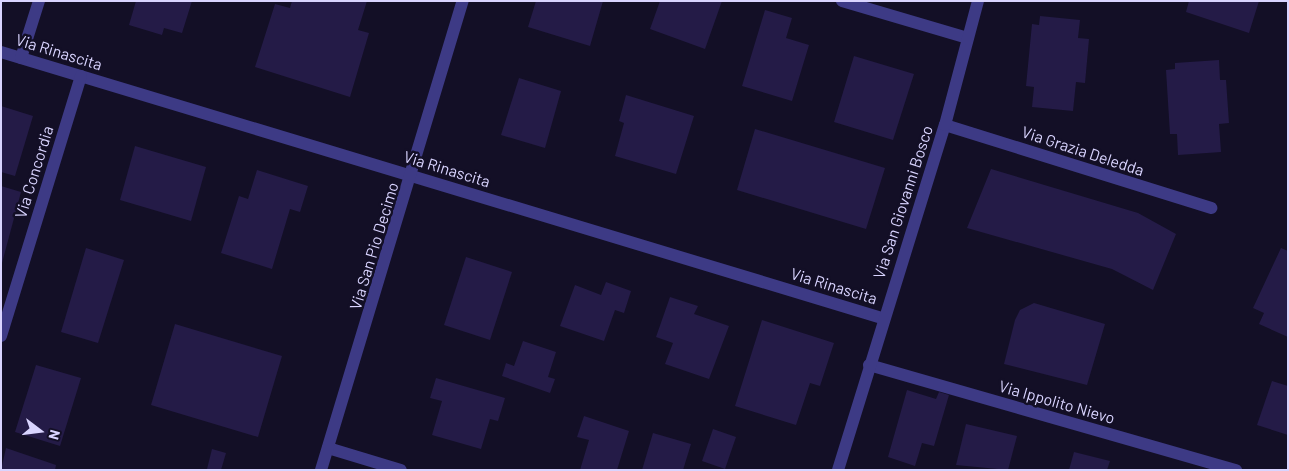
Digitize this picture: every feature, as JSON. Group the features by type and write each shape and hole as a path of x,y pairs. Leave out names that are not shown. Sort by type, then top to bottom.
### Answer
{"street":[{"path":"21,58 39,1"},
{"name":"Via San Pio Decimo","path":"321,470 412,175 463,1"},
{"path":"842,1 968,38"},
{"name":"Via San Giovanni Bosco","path":"838,470 882,318 945,125 978,1"},
{"name":"Via Rinascita","path":"1,52 882,318"},
{"name":"Via Concordia","path":"1,336 80,76"},
{"name":"Via Grazia Deledda","path":"945,125 1211,208"},
{"name":"Via Ippolito Nievo","path":"869,364 1236,470"},
{"path":"328,448 401,470"}],"building":[{"path":"136,1 192,1 182,33 164,28 162,35 129,25"},
{"path":"292,1 367,1 358,30 369,33 350,97 255,67 275,4 290,8"},
{"path":"536,1 603,1 590,46 528,27"},
{"path":"660,1 722,1 705,49 650,29"},
{"path":"1189,1 1259,1 1249,33 1186,12"},
{"path":"765,10 792,18 786,38 809,45 792,101 742,86"},
{"path":"1040,16 1080,20 1078,38 1089,39 1085,83 1076,82 1073,111 1032,107 1034,87 1026,86 1032,24 1039,25"},
{"path":"854,56 914,74 893,140 834,122"},
{"path":"1219,60 1220,80 1226,80 1229,123 1219,124 1221,152 1178,155 1177,134 1170,134 1166,70 1175,69 1175,63"},
{"path":"519,78 561,91 545,148 501,135"},
{"path":"626,95 694,116 676,174 615,156 624,123 619,121"},
{"path":"1,106 33,116 15,176 1,172"},
{"path":"755,129 885,168 866,229 737,190"},
{"path":"135,146 206,167 191,221 120,200"},
{"path":"991,169 1138,213 1176,234 1153,290 1112,269 967,228"},
{"path":"257,170 308,186 300,212 290,209 272,269 221,253 239,196 248,199"},
{"path":"1,186 21,192 2,263 1,263"},
{"path":"86,248 124,260 98,343 61,332"},
{"path":"1281,248 1288,251 1288,337 1259,324 1264,313 1253,308"},
{"path":"466,257 512,272 490,340 444,325"},
{"path":"606,282 631,291 624,313 615,310 604,341 560,326 575,285 601,295"},
{"path":"670,297 698,306 694,314 729,326 709,379 665,364 673,343 656,337"},
{"path":"1034,303 1105,324 1087,385 1004,364 1015,320 1020,310"},
{"path":"762,320 834,343 820,386 810,383 796,425 735,406"},
{"path":"175,324 282,356 258,437 151,405"},
{"path":"523,341 556,352 548,377 555,379 550,393 502,376 506,363 514,366"},
{"path":"36,365 81,378 60,446 15,432"},
{"path":"436,378 505,398 498,421 490,419 481,449 432,435 442,401 430,398"},
{"path":"1272,381 1288,386 1288,435 1257,425"},
{"path":"907,390 936,399 939,392 949,395 934,446 922,443 915,466 888,457"},
{"path":"584,416 629,431 617,470 580,470 589,440 577,437"},
{"path":"966,424 1017,436 1008,470 956,465"},
{"path":"713,429 736,437 725,469 702,461"},
{"path":"653,433 691,444 683,470 642,470"},
{"path":"6,448 56,465 55,470 1,470"},
{"path":"212,449 226,453 221,470 207,469"},
{"path":"1074,452 1110,461 1107,470 1069,470"}]}
